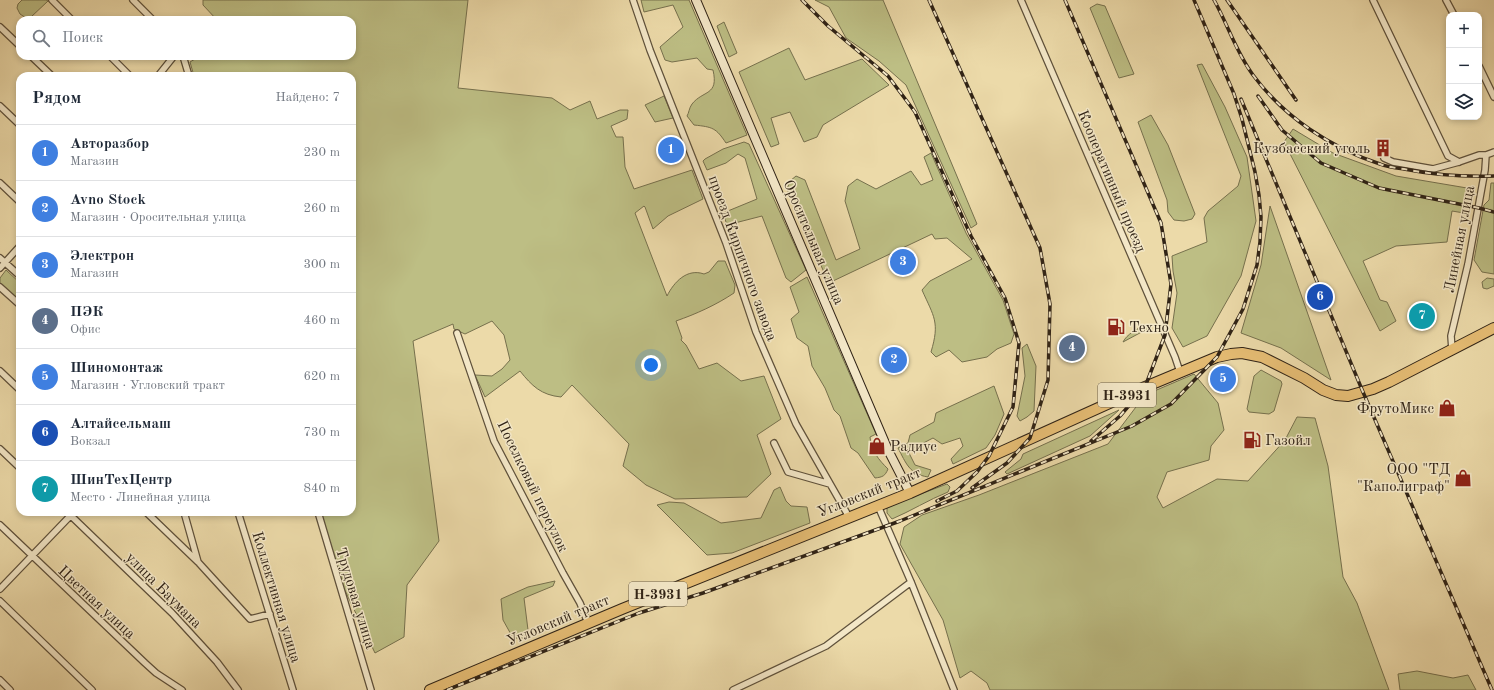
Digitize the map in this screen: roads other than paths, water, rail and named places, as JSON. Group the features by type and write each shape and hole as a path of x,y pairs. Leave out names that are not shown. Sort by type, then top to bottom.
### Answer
{"highway":[{"name":"Н-3931","path":"1452,351 1494,328"},
{"name":"Угловский тракт","path":"430,690 588,623 910,493 1216,357 1242,353 1262,357 1288,369 1323,390 1330,393 1348,396 1389,382 1452,351"}],"main road":[{"name":"Оросительная улица","path":"696,0 888,450 910,493"}],"street":[{"path":"52,0 68,16"},
{"path":"133,0 149,16"},
{"name":"проезд Кирпичного завода","path":"633,0 650,50 726,243 756,332 796,424 849,517"},
{"name":"Кооперативный проезд","path":"1022,0 1180,372"},
{"name":"Линейная улица","path":"1373,0 1448,156 1459,162"},
{"path":"1446,0 1452,12"},
{"path":"0,27 16,42"},
{"path":"35,60 48,72"},
{"path":"114,60 126,72"},
{"path":"161,72 171,60"},
{"path":"184,60 188,72"},
{"path":"1482,72 1494,97"},
{"path":"0,106 16,121"},
{"path":"1384,158 1393,162 1433,169 1494,152"},
{"name":"Линейная улица","path":"1452,351 1451,336 1468,264 1485,170 1486,155"},
{"path":"0,183 16,198"},
{"path":"0,268 16,251"},
{"path":"0,258 16,273"},
{"path":"0,286 16,301"},
{"name":"Поселковый переулок","path":"458,333 494,441 580,603 588,623"},
{"path":"0,371 16,386"},
{"path":"774,443 788,472 830,484"},
{"path":"0,449 16,464"},
{"path":"887,502 911,582 954,690"},
{"path":"0,589 67,516"},
{"name":"улица Баумана","path":"73,516 172,613 217,662 238,690"},
{"path":"150,516 198,562 250,619 270,614"},
{"path":"185,516 198,562"},
{"name":"Коллективная улица","path":"239,516 293,690"},
{"name":"Трудовая улица","path":"319,516 371,690"},
{"name":"Цветная улица","path":"0,525 156,673 182,690"},
{"path":"733,690 826,646 911,582"},
{"path":"0,601 92,690"},
{"path":"0,680 10,690"}],"railway":[{"path":"802,0 828,26 888,76 915,112 971,236 1005,298 1019,343 1013,407 989,456 977,472 957,491 937,501"},
{"path":"929,0 1040,248 1050,304 1048,380 1030,438 1007,463 972,488"},
{"path":"1065,0 1161,223 1171,284 1165,335 1145,387 1120,416 1091,441"},
{"path":"447,690 639,613 703,593 900,521 1132,426 1171,404 1217,357 1243,309 1257,265 1260,242 1261,217 1259,195 1242,119 1234,94 1194,0"},
{"path":"1214,0 1237,48 1253,75 1279,104 1326,140 1362,157 1389,167 1449,175 1494,176"},
{"path":"1227,0 1296,100"},
{"path":"1258,96 1282,130 1321,163 1379,188 1494,212"},
{"path":"1241,99 1363,392 1492,690"}],"place":[{"name":"Кузбасский уголь","path":"1383,148"},
{"name":"Авторазбор","path":"671,150"},
{"name":"Электрон","path":"903,262"},
{"name":"Алтайсельмаш","path":"1320,297"},
{"name":"ШинТехЦентр","path":"1422,316"},
{"name":"Техно","path":"1116,327"},
{"name":"ПЭК","path":"1072,348"},
{"name":"Avno Stoсk","path":"894,360"},
{"name":"Шиномонтаж","path":"1223,379"},
{"name":"ФрутоМикс","path":"1447,408"},
{"name":"Газойл","path":"1252,440"},
{"name":"Радиус","path":"877,446"},
{"name":"ООО \"ТД \"Каполиграф\"","path":"1463,478"}]}
